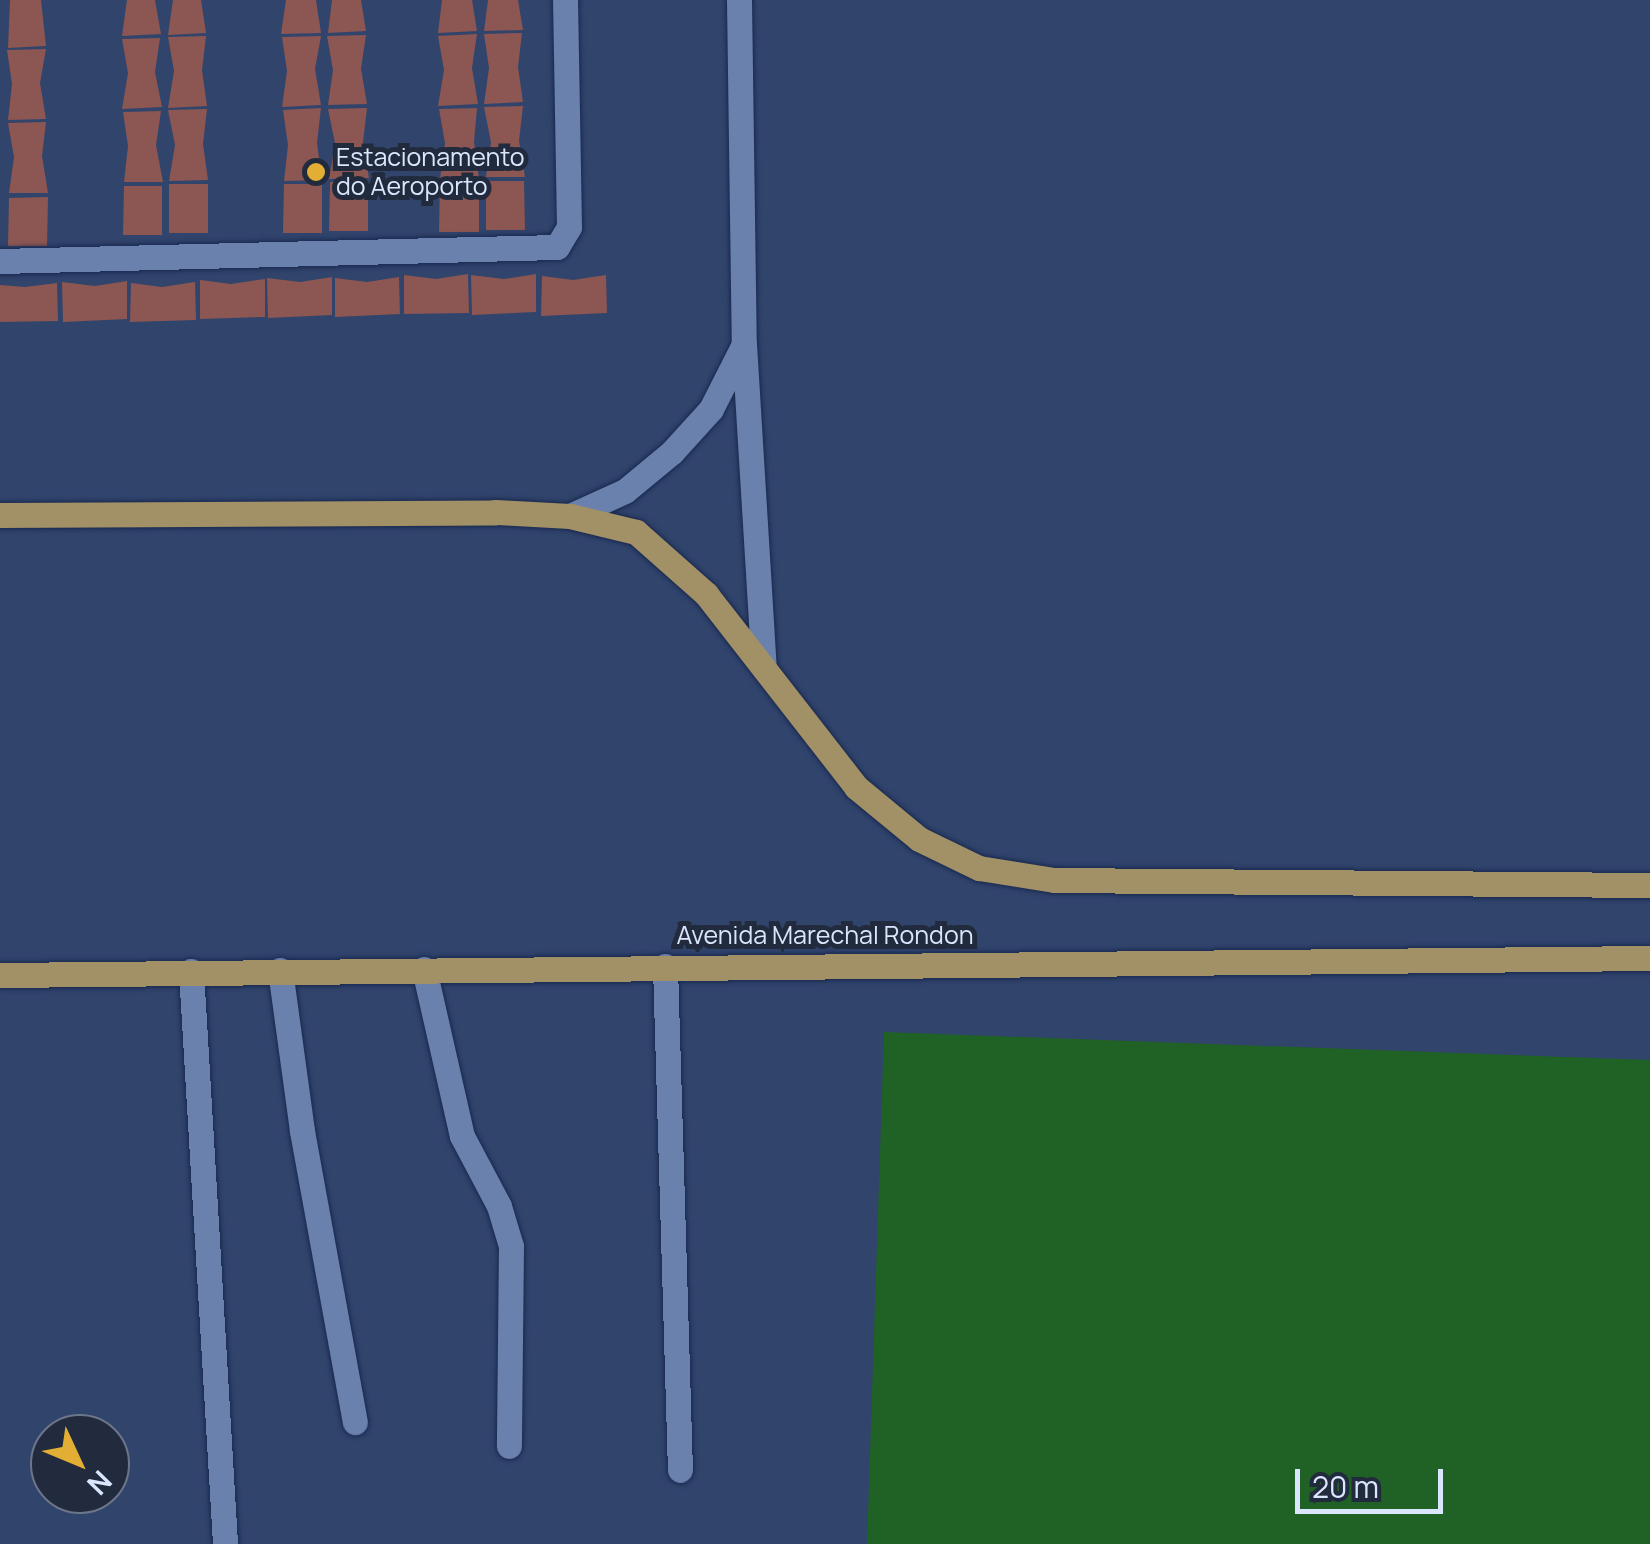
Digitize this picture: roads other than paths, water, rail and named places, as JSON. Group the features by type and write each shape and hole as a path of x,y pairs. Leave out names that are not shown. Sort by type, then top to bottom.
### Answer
{"main road":[{"path":"0,515 495,512 570,516 636,532 706,594 856,787 919,840 978,868 1054,880 1650,885"},
{"name":"Avenida Marechal Rondon","path":"0,975 1650,958"}],"street":[{"path":"0,260 556,247 569,226 565,0"},
{"path":"738,0 744,344 764,668"},
{"path":"570,516 625,490 672,452 710,409 744,344"},
{"path":"666,966 680,1470"},
{"path":"424,969 462,1136 499,1206 511,1246 508,1446"},
{"path":"280,970 302,1131 355,1422"},
{"path":"191,971 225,1544"}],"place":[{"name":"Estacionamento do Aeroporto","path":"316,172"}]}
